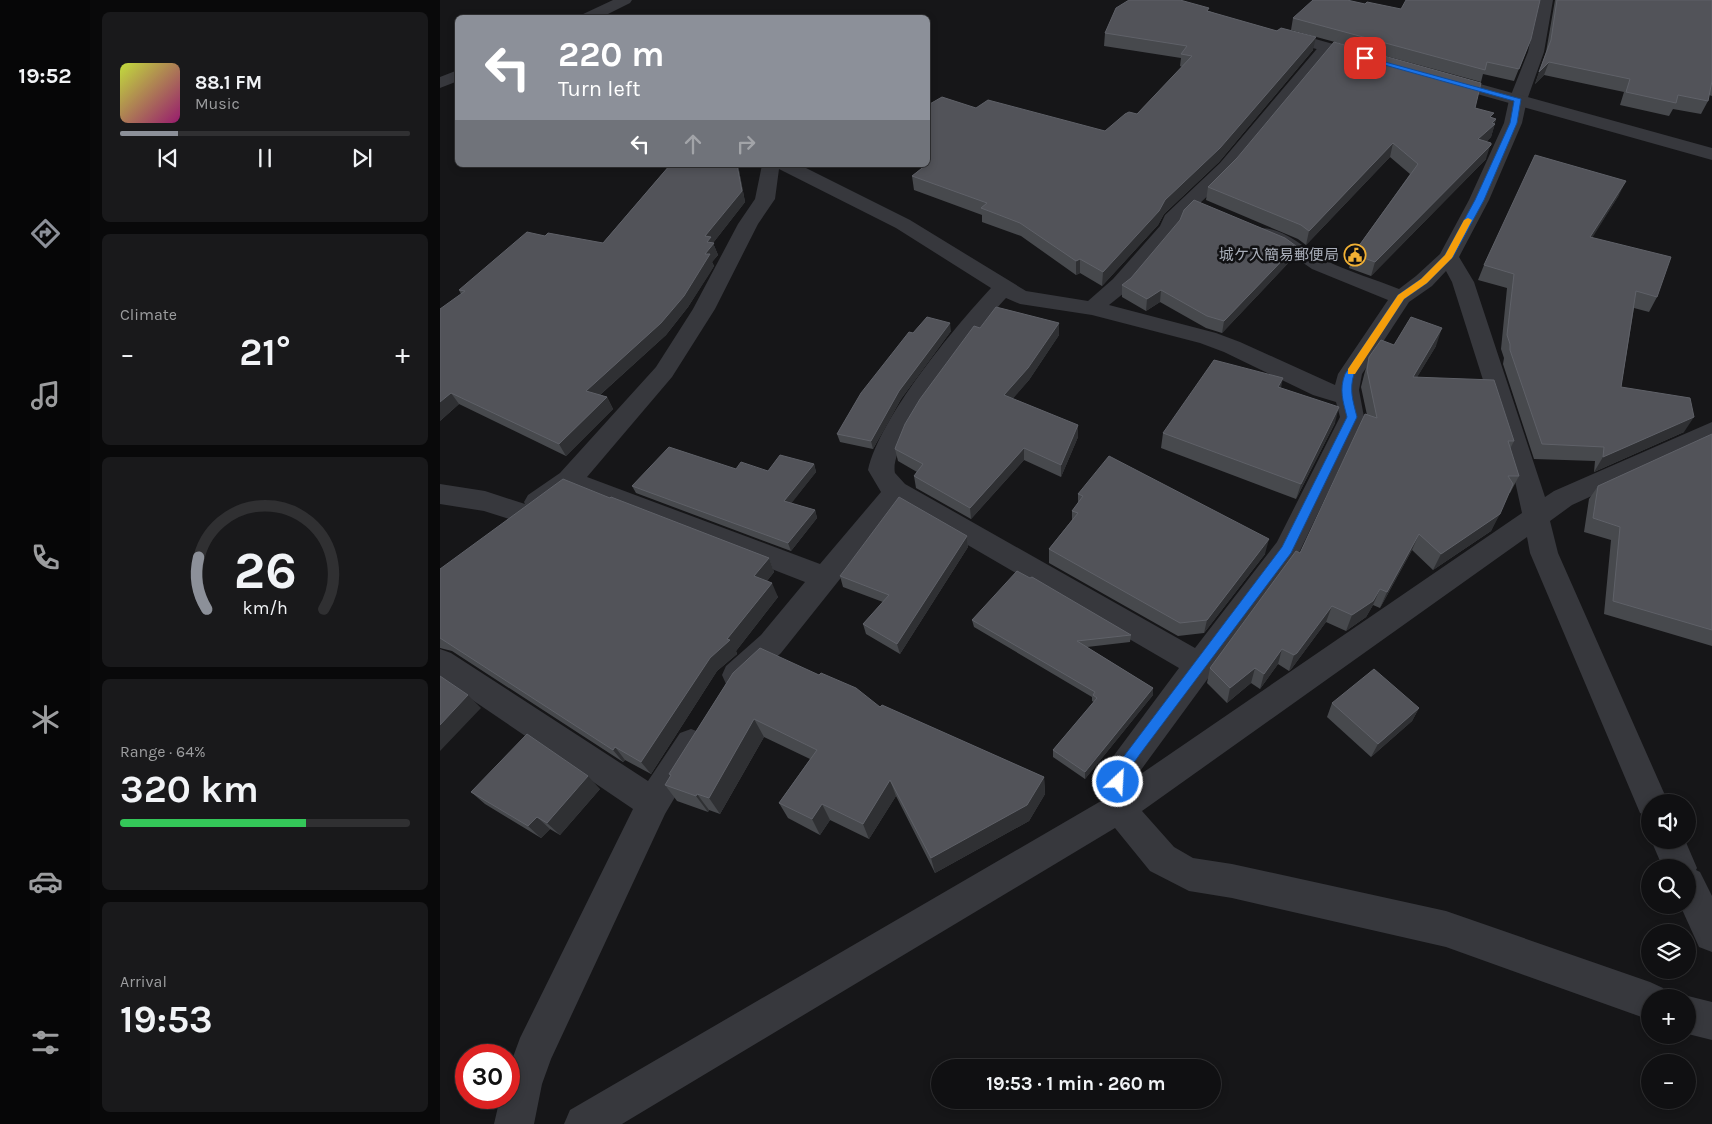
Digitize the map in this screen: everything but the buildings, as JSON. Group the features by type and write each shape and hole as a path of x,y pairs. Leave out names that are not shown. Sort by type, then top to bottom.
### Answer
{"street":[{"path":"591,15 625,0"},
{"path":"1546,0 1536,52 1518,100 1513,123 1480,200 1448,257 1424,281 1401,297 1350,374 1346,385 1346,397 1352,417 1287,550 1120,772 1116,792 1118,808 1162,859 1189,874 1232,881 1446,930 1641,999"},
{"path":"1261,29 1384,63"},
{"path":"1092,308 1130,274 1170,227 1172,219 1198,206 1227,167 1327,47"},
{"path":"440,83 455,76"},
{"path":"1432,76 1712,154"},
{"path":"500,529 569,480 664,372 704,309 748,224 765,199 772,167"},
{"path":"789,167 835,192 903,224 969,263 1002,288 1020,297 1092,308 1208,338 1232,347 1321,389 1346,397"},
{"path":"1244,226 1290,245 1319,265 1401,297"},
{"path":"1448,257 1463,282 1528,481 1544,553 1649,794"},
{"path":"1002,288 961,336 902,420 883,458 881,469 886,482 896,491 1199,665"},
{"path":"584,1124 1118,808 1564,498 1712,431"},
{"path":"569,480 825,578"},
{"path":"514,1124 522,1084 534,1052 653,803 730,681 771,644 896,491"},
{"path":"440,494 485,500 522,512"},
{"path":"440,662 653,803"},
{"path":"1696,901 1712,934"},
{"path":"1696,1017 1712,1021"}],"slow traffic":[{"path":"1351,371 1401,297 1424,281 1448,257 1468,220"}],"place":[{"name":"城ケ入簡易郵便局","path":"1355,255"}],"route":[{"path":"1118,782 1120,772 1135,750 1287,550 1352,417 1346,397 1346,385 1350,374 1401,297 1424,281 1448,257 1480,200 1513,123 1518,100 1365,58"}]}
